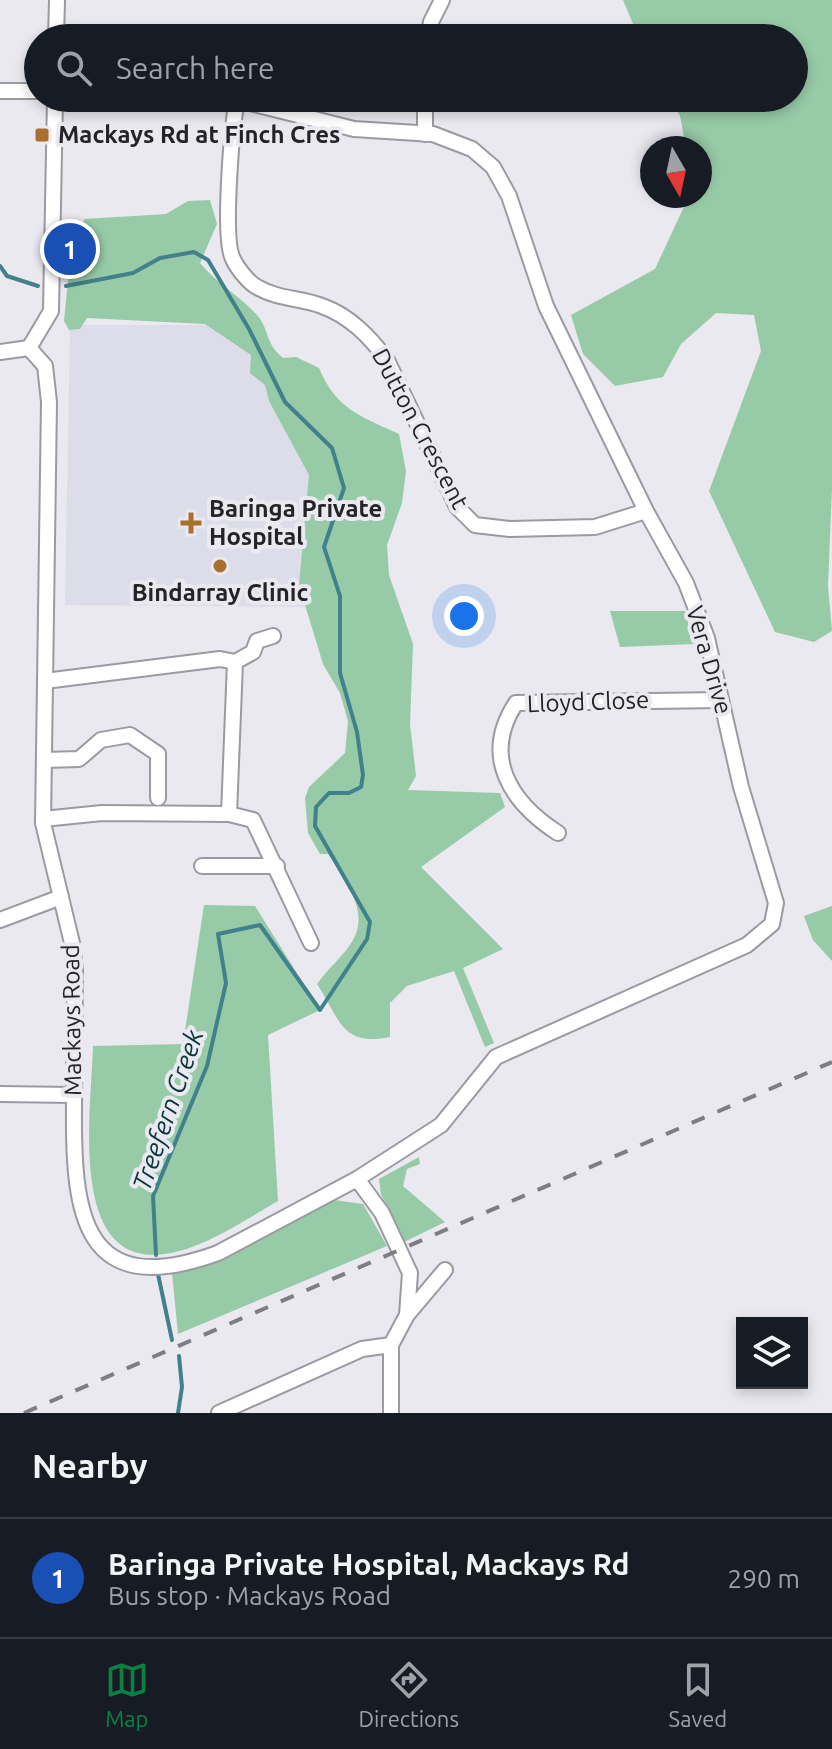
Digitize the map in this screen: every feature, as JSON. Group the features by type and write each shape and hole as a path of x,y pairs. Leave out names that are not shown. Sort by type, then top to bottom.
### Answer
{"street":[{"path":"56,24 57,0"},
{"path":"431,24 442,0"},
{"path":"0,91 24,91"},
{"path":"0,352 29,348 43,330 52,300 55,112"},
{"name":"Dutton Crescent","path":"232,112 232,258 255,286 289,300 321,305 348,320 372,339 387,360 457,507 475,525 510,529 595,527 646,511"},
{"name":"Vera Drive","path":"285,112 354,129 425,134 464,144 493,167 509,196 546,306 646,511 686,583 707,638 741,787 776,903 772,924 747,945 496,1057 441,1125 357,1179"},
{"path":"425,112 425,134"},
{"name":"Mackays Road","path":"29,348 45,366 49,402 43,819 75,970 75,1183 85,1228 114,1256 134,1264 175,1266 218,1253 357,1179"},
{"path":"45,681 220,659 235,662 253,652 257,641 273,636"},
{"path":"229,814 235,662"},
{"name":"Lloyd Close","path":"558,833 512,795 503,774 503,722 516,703 721,700"},
{"path":"44,760 79,759 101,740 130,735 158,754 158,798"},
{"path":"43,819 72,819 91,813 229,814 253,820 311,943"},
{"path":"202,866 277,866"},
{"path":"0,920 61,897"},
{"path":"0,1094 74,1095"},
{"path":"357,1179 382,1213 410,1273 407,1315"},
{"path":"391,1413 391,1345 407,1315 445,1270"},
{"path":"219,1413 362,1349 391,1345"}],"shaded area":[{"name":"Baringa Private Hospital","path":"70,325 247,325 319,441 315,607 65,605"}],"green space":[{"path":"623,0 832,0 832,488 828,586 832,631 814,642 775,632 709,491 761,351 754,315 716,313 681,344 663,377 615,386 583,354 571,315 655,269 683,208 712,208 712,136 684,136 678,112 808,112 808,24 633,24"},
{"path":"210,200 217,224 200,263 257,315 273,347 283,358 296,357 319,368 333,393 351,410 399,434 406,471 402,503 387,545 389,575 413,644 410,724 416,776 408,790 500,793 505,807 421,867 503,949 463,968 494,1043 485,1047 454,971 407,986 390,1003 390,1037 373,1039 351,1034 343,1027 317,984 350,946 359,917 347,884 328,854 320,854 308,833 305,798 309,787 345,753 348,721 340,693 323,664 299,585 309,475 269,401 265,385 250,373 251,355 205,324 87,318 80,329 69,330 64,321 68,280 75,261 73,238 85,219 166,214 188,201"},
{"path":"610,611 685,611 694,644 620,647"},
{"path":"204,905 255,906 320,1010 268,1035 278,1201 203,1243 151,1255 122,1245 103,1223 93,1191 89,1114 93,1046 183,1044"},
{"path":"832,906 832,961 813,940 804,916"},
{"path":"419,1157 420,1164 407,1169 403,1186 445,1222 404,1242 381,1194 379,1179"},
{"path":"334,1200 363,1204 387,1246 178,1334 172,1273 229,1257"}],"waterway":[{"name":"Treefern Creek","path":"66,286 133,273 160,258 194,252 208,260 249,329 285,402 332,448 344,488 324,547 340,596 340,673 357,732 363,775 361,787 349,793 329,793 316,807 315,826 370,922 367,939 320,1010 260,925 218,934 226,983 207,1066 153,1196 156,1255"},
{"name":"Treefern Creek","path":"0,266 7,276 38,286"},
{"name":"Treefern Creek","path":"158,1274 172,1340"},
{"name":"Treefern Creek","path":"178,1413 182,1387 179,1356"}],"railway":[{"path":"24,1413 832,1062"}],"place":[{"name":"Mackays Rd at Finch Cres","path":"42,135"},
{"name":"Baringa Private Hospital, Mackays Rd","path":"70,249"},
{"name":"Baringa Private Hospital","path":"191,523"},
{"name":"Bindarray Clinic","path":"220,566"}]}
